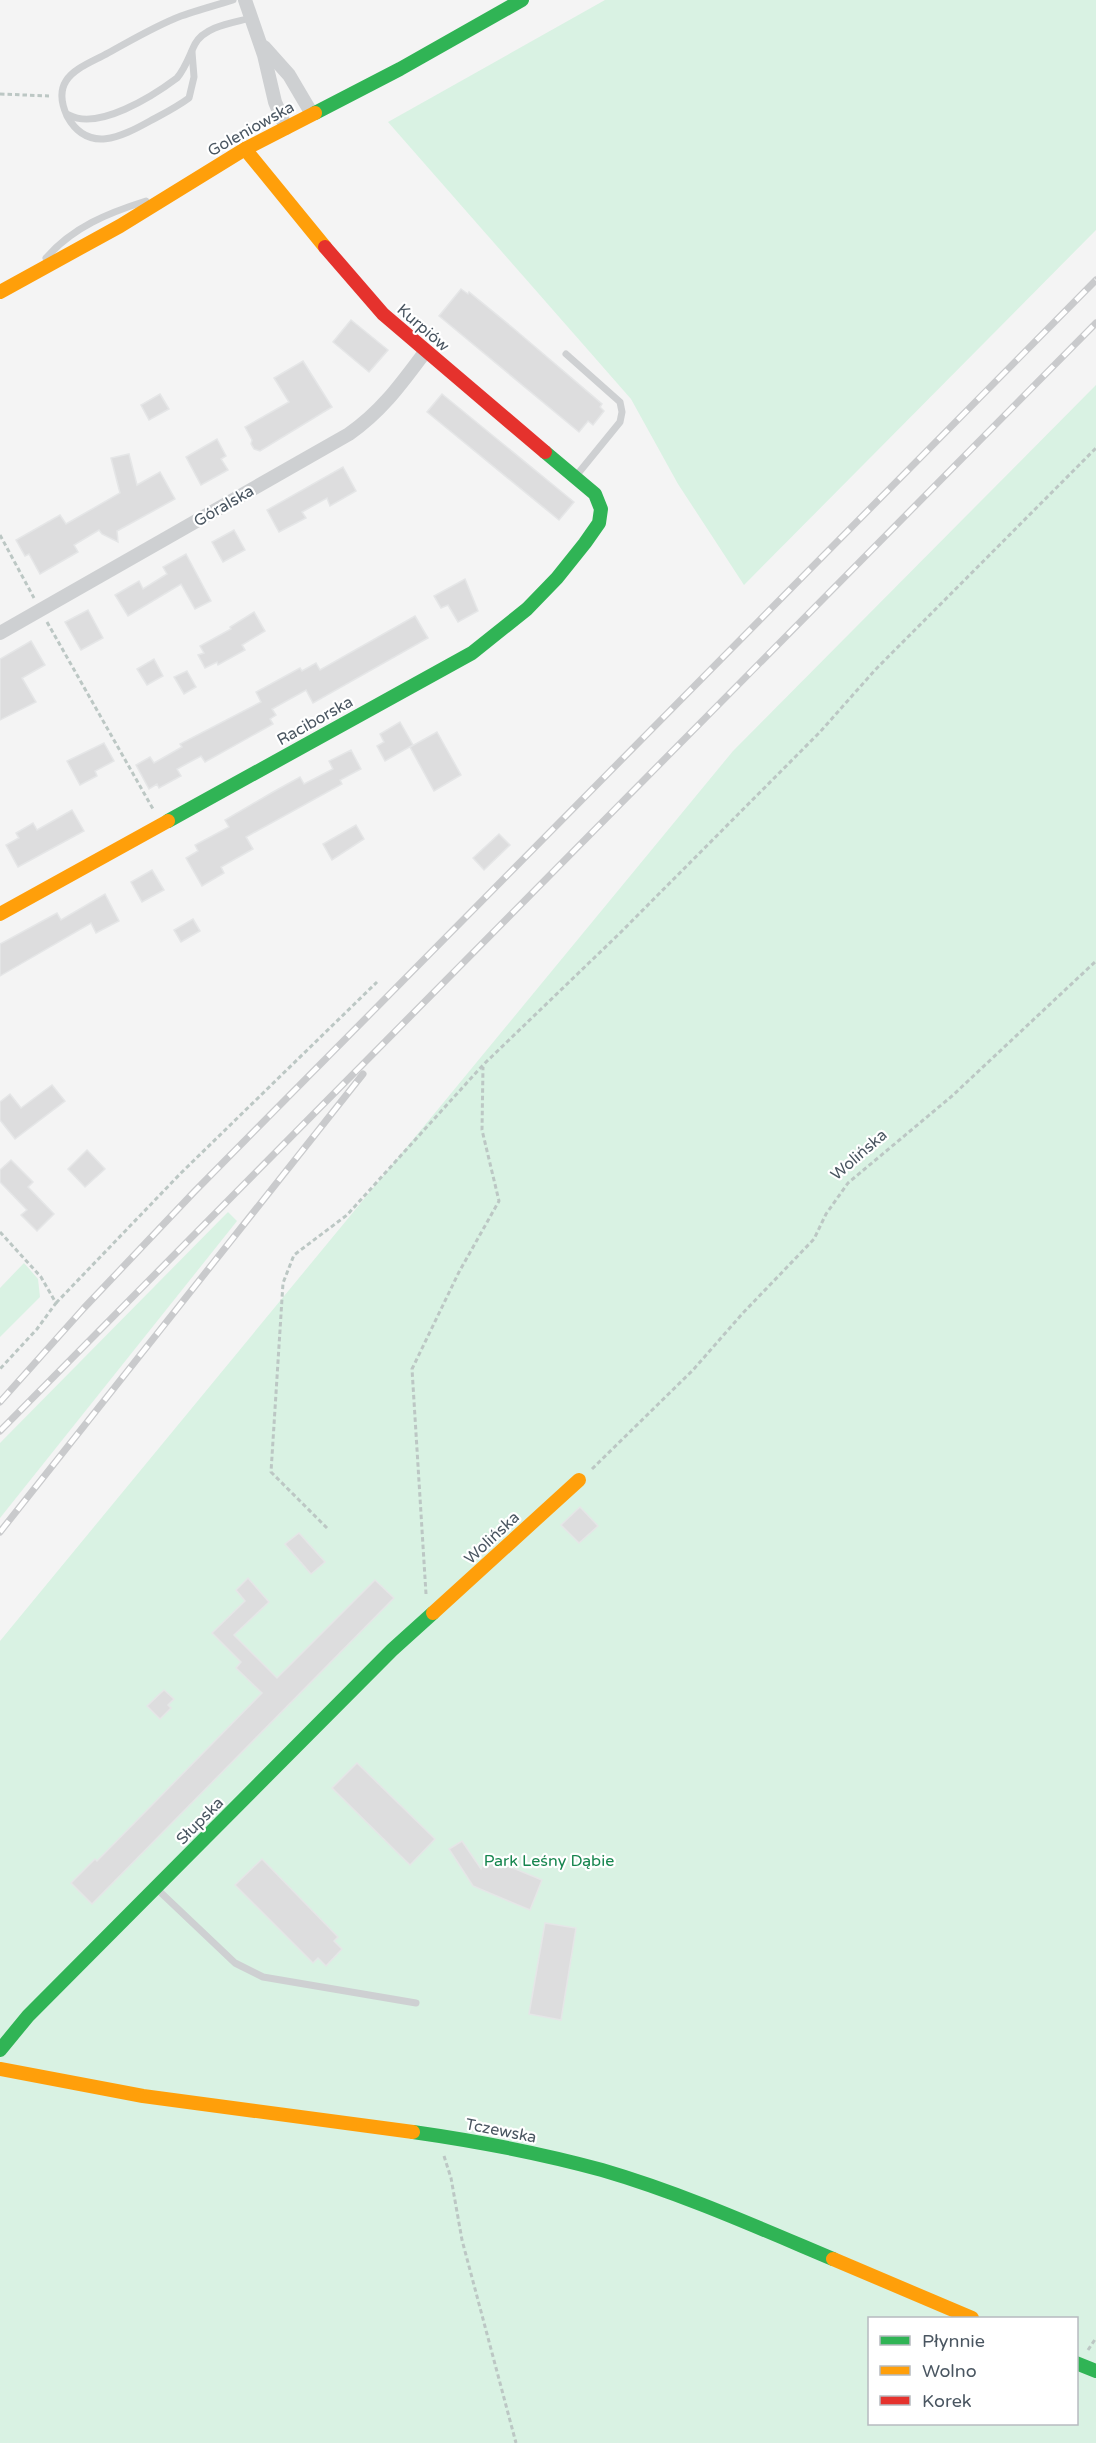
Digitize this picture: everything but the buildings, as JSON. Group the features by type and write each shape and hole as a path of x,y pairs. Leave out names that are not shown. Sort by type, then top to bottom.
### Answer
{"street":[{"path":"245,0 259,40 275,102 286,128"},
{"name":"Goleniowska","path":"0,292 120,226 245,149 400,69 522,0"},
{"path":"259,40 289,75 312,114"},
{"name":"Kurpiów","path":"245,149 364,295 425,352 576,477 594,494 601,509"},
{"name":"Góralska","path":"0,633 349,434 386,404 425,352"},
{"name":"Raciborska","path":"0,914 427,679 500,634 525,613 566,567 599,523 601,509"},
{"name":"Wolińska","path":"428,1619 579,1480"},
{"name":"Słupska","path":"0,2050 28,2016 392,1650 428,1619"},
{"name":"Tczewska","path":"0,2069 105,2091 441,2137 531,2153 633,2180 756,2227 967,2317"},
{"path":"1078,2363 1096,2372"}],"lane":[{"path":"192,52 194,77 189,98 124,135 112,139 92,137 81,132 66,114 62,97 66,81 86,65 144,33 180,17 233,0"},
{"path":"66,114 75,119 85,120 111,115 177,78 185,69 196,43 207,32 251,18"},
{"path":"566,354 620,402 622,412 620,422 576,477"},
{"path":"156,1889 235,1963 263,1977 416,2003"}],"path":[{"path":"0,94 62,97"},
{"path":"327,1528 272,1473 283,1283 294,1255 347,1215 483,1065 620,933 803,749 875,670 1096,448"},
{"path":"0,535 162,824"},
{"name":"Wolińska","path":"590,1470 693,1370 742,1314 814,1239 826,1214 848,1183 952,1096 1096,962"},
{"path":"0,1369 37,1329 56,1303 181,1173 377,982"},
{"path":"428,1619 412,1369 459,1272 499,1201 482,1130 483,1065"},
{"path":"0,1232 41,1277 56,1303"},
{"path":"441,2137 462,2240 516,2443"}],"green space":[{"path":"605,0 1096,0 1096,230 744,585 678,484 631,399 388,122"},
{"name":"Park Leśny Dąbie","path":"1096,385 1096,2443 0,2443 0,1641 733,751"},
{"path":"228,1212 237,1221 0,1518 0,1443"},
{"path":"24,1263 38,1279 40,1297 0,1337 0,1288"}],"railway":[{"path":"0,1402 84,1308 195,1191 1096,280"},
{"path":"0,1431 1096,323"},
{"path":"0,1532 363,1074"}],"traffic: fast":[{"path":"315,113 400,69 522,0"},
{"path":"168,821 472,653 527,609 557,578 585,543 599,523 601,509 595,494 545,452"},
{"path":"0,2050 28,2016 392,1650 433,1613"},
{"path":"413,2132 508,2148 602,2170 690,2200 833,2259"},
{"path":"1078,2364 1096,2371"}],"traffic: slow":[{"path":"0,292 120,226 245,149 315,113"},
{"path":"245,149 325,247"},
{"path":"0,914 168,821"},
{"path":"433,1613 579,1480"},
{"path":"0,2069 143,2096 413,2132"},
{"path":"833,2259 970,2317"}],"traffic: jam":[{"path":"325,247 383,314 545,452"}]}
